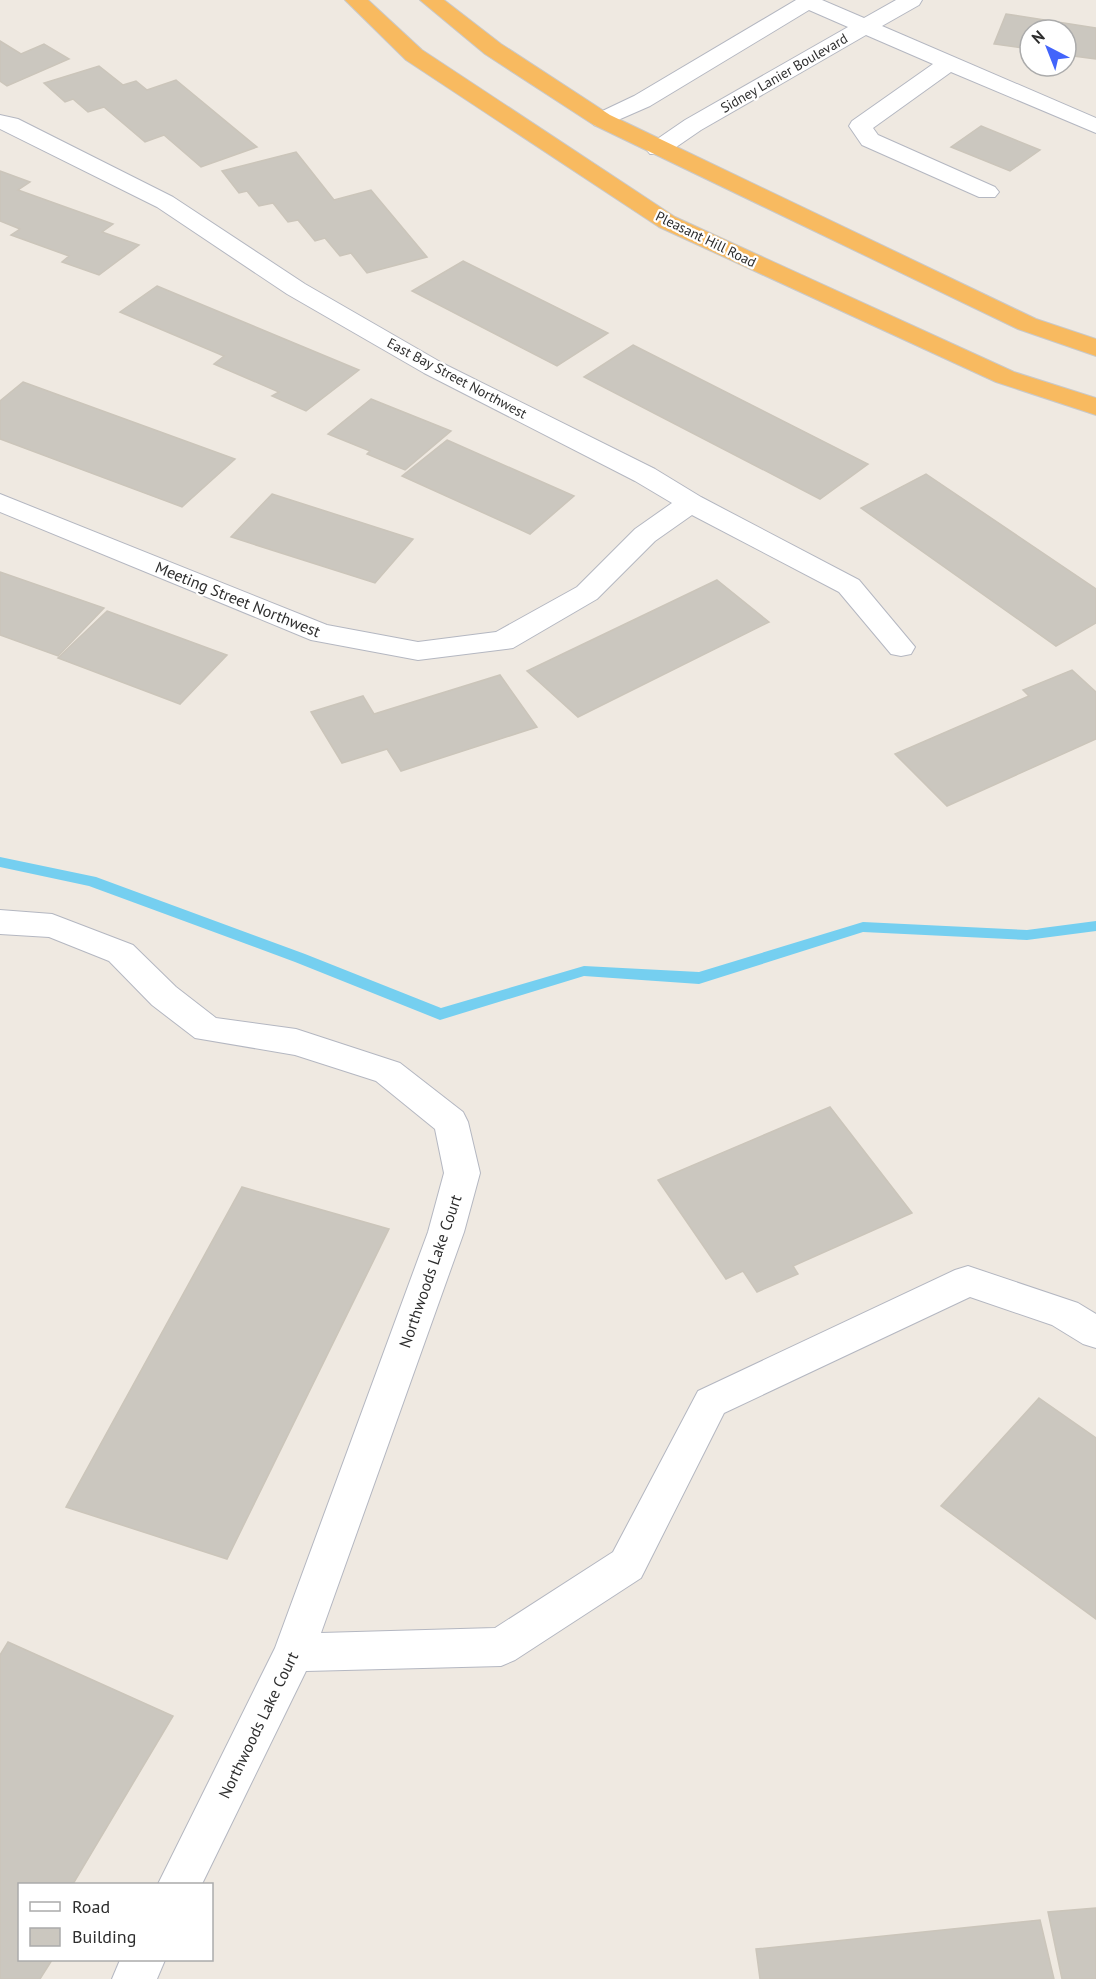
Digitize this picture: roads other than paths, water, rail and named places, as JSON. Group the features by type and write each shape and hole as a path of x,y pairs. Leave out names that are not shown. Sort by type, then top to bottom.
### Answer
{"highway":[{"name":"Pleasant Hill Road","path":"356,0 414,55 667,222 1005,377 1096,407"},
{"path":"431,0 493,49 602,120 658,149 1027,324 1096,348"}],"street":[{"name":"Sidney Lanier Boulevard","path":"658,149 693,125 911,0"},
{"path":"602,120 642,101 809,1 1096,126"},
{"path":"950,63 860,126 870,140 987,192"},
{"name":"East Bay Street Northwest","path":"0,122 10,124 165,202 296,289 423,362 645,475 691,503 849,586 901,647"},
{"name":"Meeting Street Northwest","path":"0,502 321,633 418,651 503,641 587,592 645,535 691,503"},
{"name":"Northwoods Lake Court","path":"0,922 52,926 121,953 164,996 207,1029 296,1042 388,1072 451,1122 462,1173 446,1232 294,1653 180,1883"},
{"path":"294,1653 501,1647 627,1565 711,1402 968,1281 1065,1314 1096,1333"},
{"path":"134,1979 142,1961"}],"waterway":[{"path":"0,862 91,881 300,958 440,1014 584,971 699,978 863,927 1027,935 1096,926"}]}
